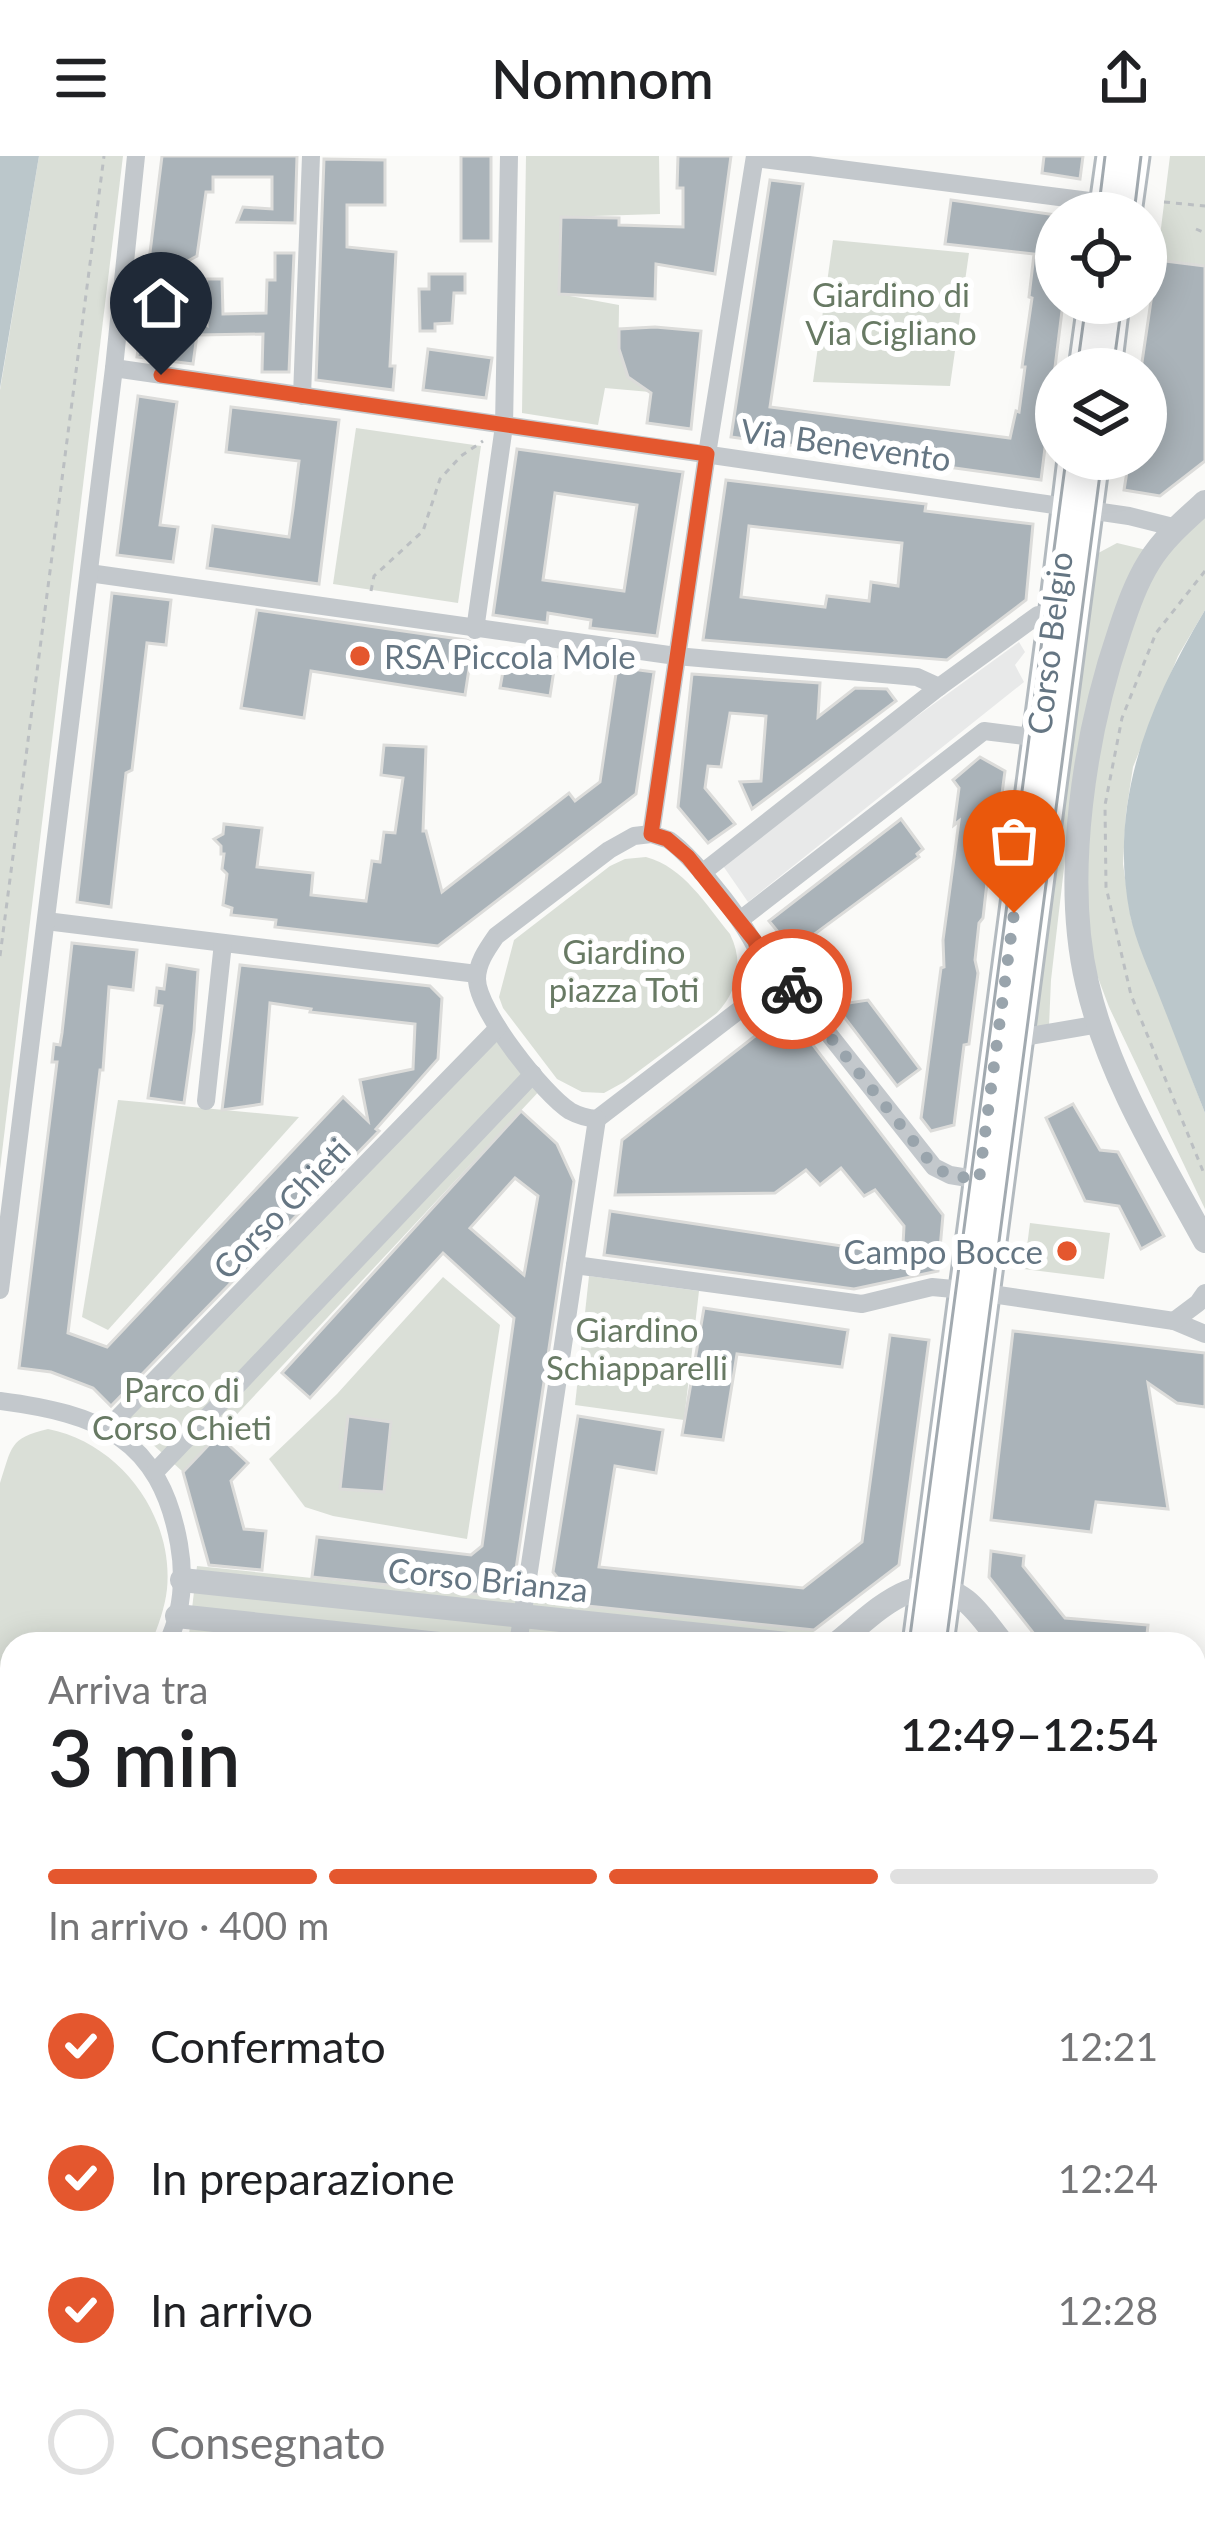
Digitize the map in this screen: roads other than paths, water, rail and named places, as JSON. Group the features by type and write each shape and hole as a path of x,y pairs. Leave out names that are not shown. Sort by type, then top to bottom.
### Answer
{"main road":[{"path":"1111,156 1114,192"},
{"path":"1122,192 1135,156"},
{"name":"Corso Belgio","path":"1074,480 1077,509"},
{"name":"Corso Belgio","path":"921,1632 935,1587 1077,509 1087,480"},
{"name":"Corso Belgio","path":"935,1587 938,1632"}],"street":[{"path":"0,1290 136,156"},
{"path":"302,397 311,156"},
{"path":"475,629 504,426 509,156"},
{"path":"651,834 755,157 1035,197"},
{"name":"Via Benevento","path":"114,368 1129,516 1177,528"},
{"path":"1205,502 1151,558 1135,587 1106,672 1083,791 1077,872 1086,982 1100,1024 1132,1106 1205,1241"},
{"path":"89,573 676,656 916,677 939,687"},
{"path":"702,873 1038,615 1063,619"},
{"path":"740,920 984,731 1047,739"},
{"path":"520,1632 598,1119 742,1009 758,985 762,967 755,941 702,873 667,839 651,834 634,836 609,850 496,936 477,974 478,993 533,1074 566,1109 598,1119"},
{"path":"46,921 477,974"},
{"path":"206,1101 223,943"},
{"path":"762,967 801,999 934,1167 950,1175 989,1181"},
{"path":"1008,1040 1100,1024"},
{"name":"Corso Chieti","path":"107,1429 498,1028"},
{"path":"155,1472 533,1074"},
{"path":"575,1265 862,1304 932,1287 974,1291 1174,1321 1205,1334"},
{"path":"1174,1321 1205,1293"},
{"path":"0,1401 64,1413 107,1429 134,1448 155,1472 175,1523 182,1560 171,1632"},
{"name":"Corso Brianza","path":"182,1580 678,1632"},
{"path":"852,1632 898,1596 935,1587 969,1603 993,1632"},
{"path":"177,1616 278,1632"}],"tram line":[{"path":"1101,192 1105,156"},
{"path":"1137,192 1141,156"},
{"path":"1080,348 1083,324"},
{"path":"1116,348 1119,324"},
{"path":"911,1632 1063,480"},
{"path":"948,1632 1099,480"}],"place":[{"name":"RSA Piccola Mole","path":"360,656"},
{"name":"Campo Bocce","path":"1067,1251"}],"park label":[{"name":"Giardino di Via Cigliano","path":"891,313"},
{"name":"Giardino piazza Toti","path":"624,970"},
{"name":"Giardino Schiapparelli","path":"637,1348"},
{"name":"Parco di Corso Chieti","path":"182,1408"}]}
